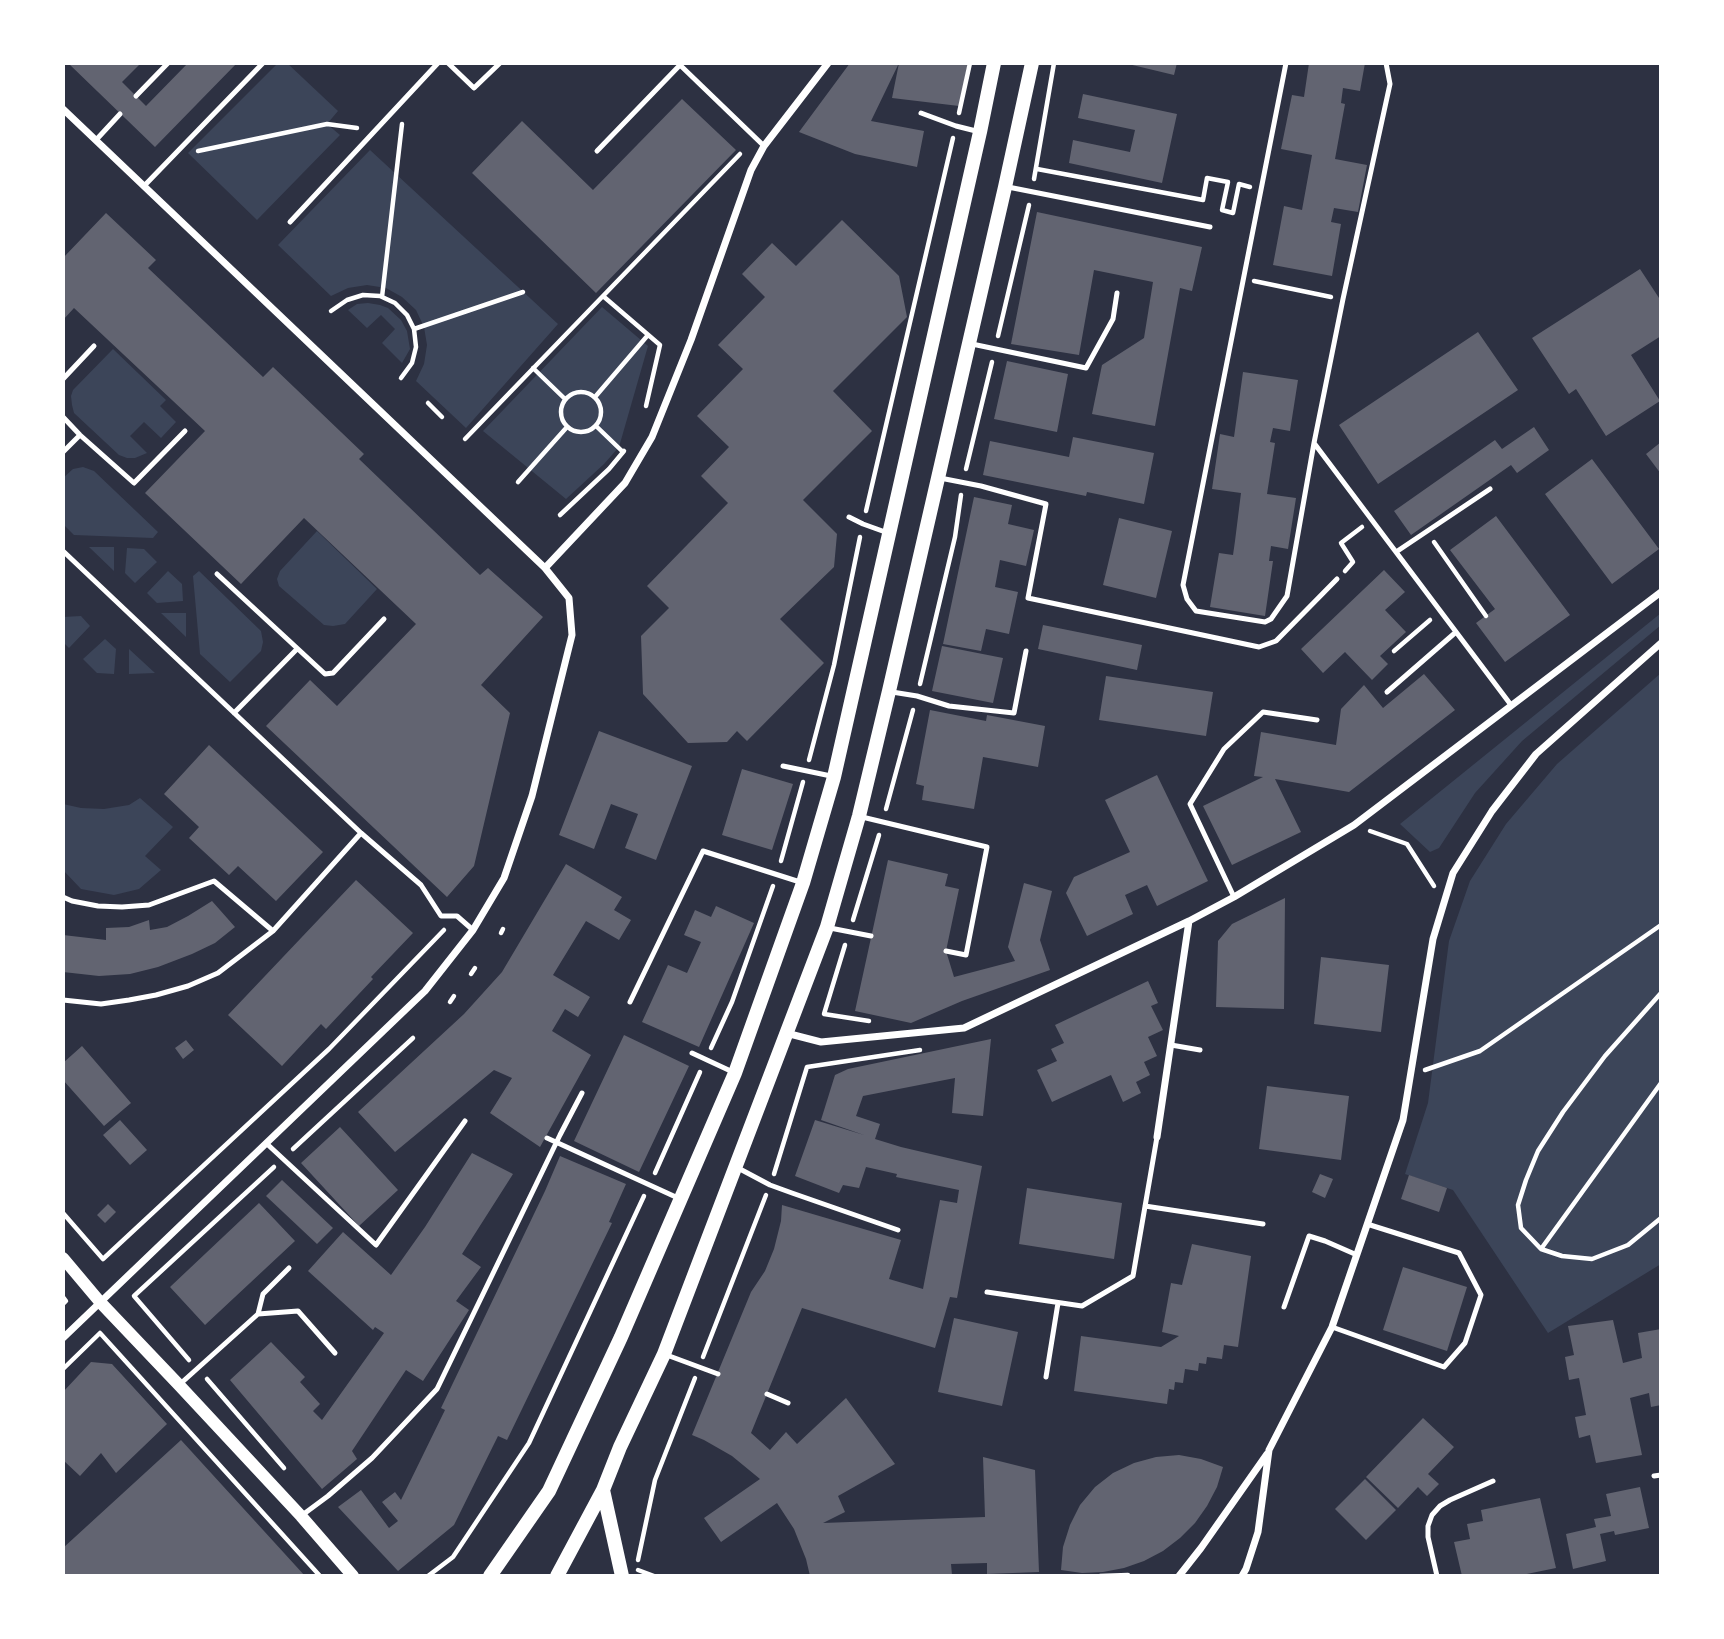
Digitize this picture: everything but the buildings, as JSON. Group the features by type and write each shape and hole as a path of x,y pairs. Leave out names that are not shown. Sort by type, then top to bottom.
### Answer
{"main road":[{"path":"490,1576 549,1490 621,1337 735,1073 803,883 834,777 994,63"},
{"path":"557,1576 603,1490 664,1354 827,927 859,816 889,691 1032,63"},
{"path":"603,1490 622,1576"}],"street":[{"path":"545,568 625,484 652,437 691,340 751,170 764,146 828,63"},
{"path":"63,109 545,568 569,598 572,635 532,796 504,878 473,930 425,991 63,1338"},
{"path":"786,1033 821,1042 964,1028 1189,921 1354,825 1661,592"},
{"path":"1179,1576 1201,1549 1269,1450 1332,1327 1403,1120 1433,939 1453,873 1492,811 1536,754 1661,643"},
{"path":"1157,1137 1189,921"},
{"path":"63,1258 100,1302 301,1516 353,1576"},
{"path":"1242,1576 1258,1532 1269,1450"}],"lane":[{"path":"136,96 168,63"},
{"path":"144,186 263,63"},
{"path":"290,222 438,63"},
{"path":"447,63 474,88 500,63"},
{"path":"1286,63 1183,584 1187,599 1196,611 1265,622 1271,619 1287,596 1314,443 1390,84 1386,63"},
{"path":"597,151 680,65 764,146"},
{"path":"921,113 980,132"},
{"path":"96,140 120,114"},
{"path":"1005,187 1210,227"},
{"path":"969,343 1086,368 1113,319 1117,293"},
{"path":"63,379 94,346"},
{"path":"63,418 134,483 185,430"},
{"path":"63,452 80,435"},
{"path":"1314,443 1511,705"},
{"path":"937,478 981,486 1046,504 1028,598 1259,647 1276,641 1337,579"},
{"path":"1396,552 1490,489"},
{"path":"849,517 888,533"},
{"path":"63,551 361,833 421,885 441,916 457,916 473,930"},
{"path":"216,574 325,674 331,674 384,619"},
{"path":"1387,692 1456,632"},
{"path":"234,713 297,649"},
{"path":"889,691 949,706 1014,713 1026,651"},
{"path":"1234,897 1190,804 1224,749 1263,712 1317,720"},
{"path":"783,766 834,777"},
{"path":"859,816 987,847 966,954 946,950"},
{"path":"63,1000 101,1004 156,995 218,974 274,931 361,833"},
{"path":"630,1002 703,851 803,883"},
{"path":"63,897 98,906 149,905 214,881 274,931"},
{"path":"827,927 871,936"},
{"path":"1171,1045 1200,1050"},
{"path":"692,1053 735,1073"},
{"path":"301,1516 372,1458 438,1389 582,1093"},
{"path":"265,1143 376,1245 465,1121"},
{"path":"987,1292 1082,1306 1133,1276 1157,1137"},
{"path":"547,1138 681,1199"},
{"path":"735,1167 770,1185 898,1230"},
{"path":"1145,1206 1263,1224"},
{"path":"1332,1327 1444,1367 1465,1343 1481,1295 1459,1253 1367,1224"},
{"path":"1284,1307 1309,1236 1357,1255"},
{"path":"180,1385 258,1314 263,1294 289,1268"},
{"path":"1046,1377 1058,1303"},
{"path":"258,1314 298,1311 335,1353"},
{"path":"664,1354 718,1374"},
{"path":"767,1394 788,1403"},
{"path":"1654,1476 1661,1475"},
{"path":"1437,1576 1428,1537 1432,1515 1450,1500 1493,1481"}],"path":[{"path":"428,1576 453,1557 528,1443 650,1185 732,1002 777,874 834,665 863,524 970,63"},
{"path":"875,1022 824,1014 883,822 917,696 955,537 962,483 1037,169 1054,63"},
{"path":"382,297 405,98"},
{"path":"188,153 327,124 375,130"},
{"path":"465,439 740,154 753,136"},
{"path":"1037,169 1203,200 1207,178 1228,182 1222,210 1233,213 1239,184"},
{"path":"1243,279 1343,299"},
{"path":"414,329 523,292"},
{"path":"331,311 347,300 363,295 382,297 395,303 407,315 414,329 416,347 412,363 401,378"},
{"path":"603,296 660,345 643,412"},
{"path":"595,397 648,335"},
{"path":"533,368 565,399"},
{"path":"585,392 595,397 601,416 596,426 582,432 567,427 561,419 561,408 565,399 574,393 585,392"},
{"path":"428,403 442,417"},
{"path":"596,426 624,452"},
{"path":"518,482 567,427"},
{"path":"560,515 609,470 630,441"},
{"path":"1337,579 1353,562 1341,543 1371,519"},
{"path":"1427,531 1486,616"},
{"path":"1394,652 1441,611"},
{"path":"1354,825 1406,844 1444,902"},
{"path":"63,1213 103,1259 329,1049 457,916"},
{"path":"1424,1070 1480,1051 1661,925"},
{"path":"471,974 475,968"},
{"path":"1661,993 1605,1056 1563,1112 1538,1151 1518,1205 1521,1228 1541,1249 1562,1256 1592,1259 1628,1245 1661,1219"},
{"path":"654,1576 636,1570 655,1480 770,1185 807,1067 926,1049"},
{"path":"1541,1249 1661,1083"},
{"path":"134,1296 289,1474"},
{"path":"63,1297 66,1301 63,1304"},
{"path":"63,1369 100,1333 320,1576"},
{"path":"1100,1576 1128,1575"}],"shaded area":[{"path":"278,63 287,63 338,111 327,124 340,135 257,220 188,153"},
{"path":"370,150 558,324 466,428 416,381 424,364 427,345 424,327 416,310 402,297 386,288 367,285 348,288 331,296 278,245"},
{"path":"368,303 388,308 401,320 407,331 410,349 402,363 382,343 395,329 381,315 367,328 348,310 357,304"},
{"path":"602,307 648,346 619,447 566,499 483,431"},
{"path":"113,349 166,400 160,406 176,422 161,438 144,422 130,436 147,453 135,458 119,455 74,413 72,405 73,390"},
{"path":"83,467 94,471 158,532 153,538 74,535 63,524 63,478 73,469"},
{"path":"317,531 377,589 345,624 324,625 279,586 277,579 280,571"},
{"path":"89,547 114,547 114,571"},
{"path":"127,548 144,549 157,562 135,583 125,573"},
{"path":"168,571 182,584 183,601 157,603 147,593"},
{"path":"199,571 261,631 261,651 230,682 200,654 193,576"},
{"path":"161,613 186,613 186,637"},
{"path":"1661,613 1661,625 1522,741 1475,793 1439,848 1430,852 1400,824"},
{"path":"81,616 90,626 69,648 63,642 63,617"},
{"path":"105,639 116,649 114,674 97,673 83,659"},
{"path":"129,649 155,673 129,674"},
{"path":"1661,673 1661,1264 1548,1333 1453,1190 1405,1174 1428,1103 1449,941 1470,881 1506,824 1557,764"},
{"path":"140,798 173,827 145,856 161,870 139,889 114,895 81,889 63,870 63,804 104,809 129,805"}]}
